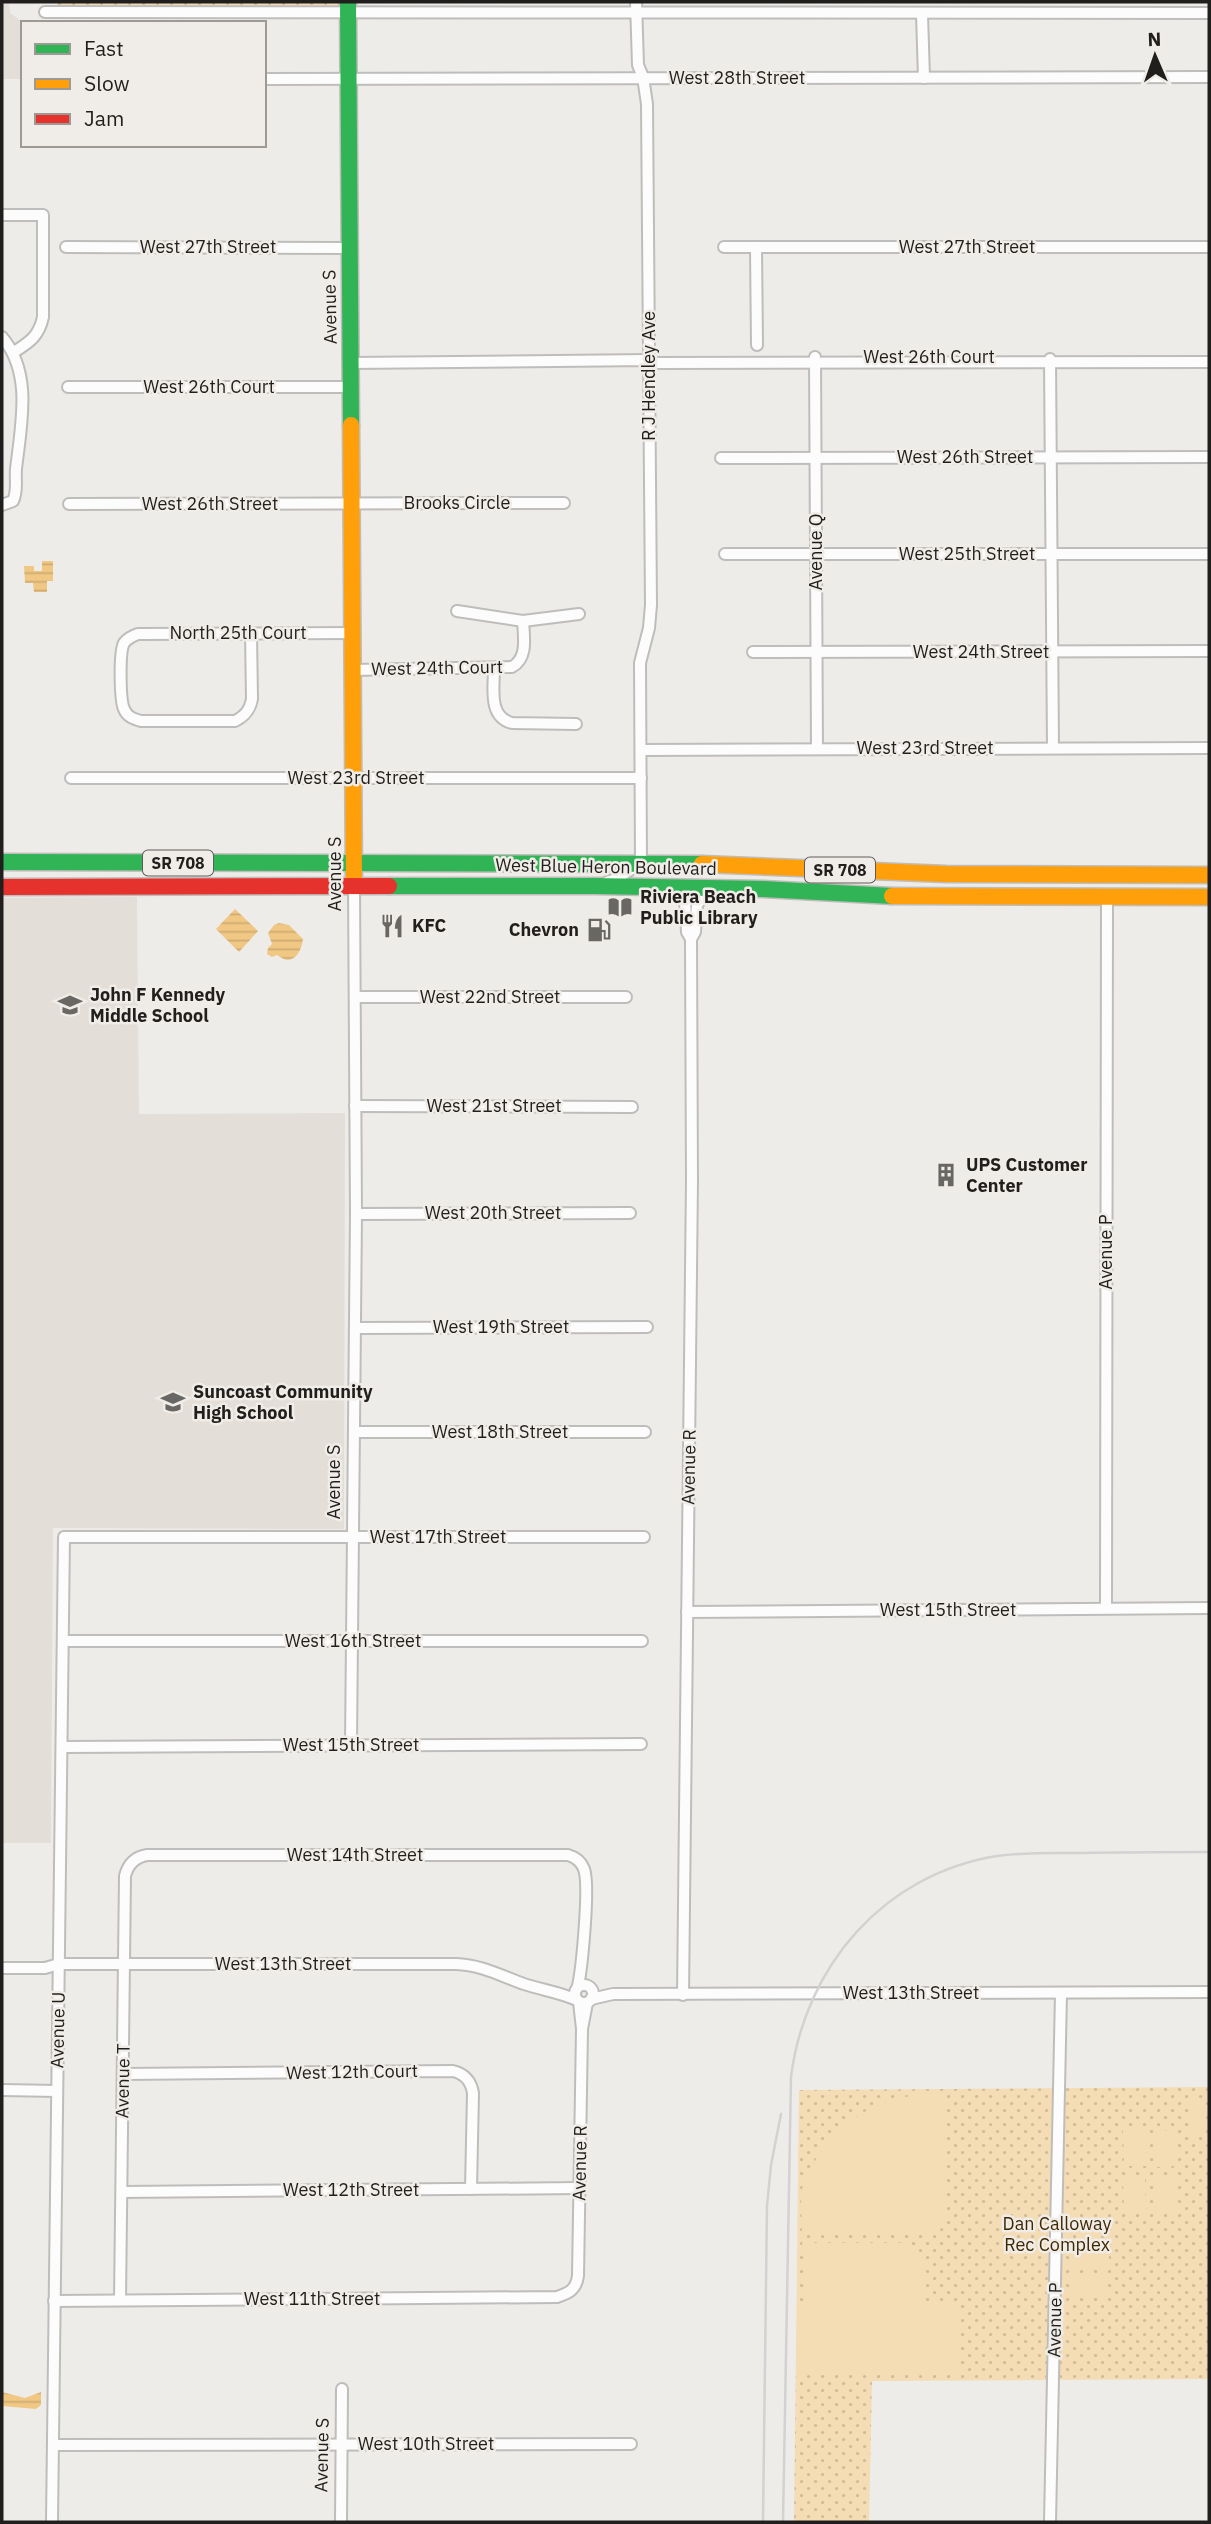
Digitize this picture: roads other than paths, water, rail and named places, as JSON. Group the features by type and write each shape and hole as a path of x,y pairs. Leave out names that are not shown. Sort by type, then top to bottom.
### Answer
{"main road":[{"name":"Avenue S","path":"348,8 354,885"},
{"name":"West Blue Heron Boulevard","path":"2,862 641,863 946,874 1209,875"},
{"path":"975,897 991,887 1082,886 1093,875"},
{"path":"1107,897 1119,886 1207,884 1209,881"},
{"name":"West Blue Heron Boulevard","path":"2,887 684,886 873,896 1209,897"}],"street":[{"name":"R J Hendley Ave","path":"636,2 638,65 643,77 647,104 651,605 649,628 640,663 641,750"},
{"path":"45,12 348,8 636,14 1209,13"},
{"path":"922,14 924,78"},
{"name":"West 28th Street","path":"266,79 1209,77"},
{"path":"2,215 43,215 41,329 35,338 14,352"},
{"name":"West 27th Street","path":"66,247 349,248"},
{"name":"West 27th Street","path":"724,247 1209,247"},
{"path":"756,247 757,345"},
{"path":"2,337 14,352 22,397 22,434 16,470 16,495 13,501 2,505"},
{"name":"Avenue Q","path":"814,360 817,748"},
{"path":"1050,360 1053,748"},
{"name":"West 26th Court","path":"350,363 1209,360"},
{"name":"West 26th Court","path":"68,387 350,387"},
{"name":"West 26th Street","path":"721,458 1209,457"},
{"name":"West 26th Street","path":"69,503 351,504"},
{"name":"Brooks Circle","path":"351,504 564,503"},
{"name":"West 25th Street","path":"725,554 1209,554"},
{"path":"457,611 523,621 579,614"},
{"name":"West 24th Court","path":"352,670 512,667 520,661 523,654 523,621"},
{"name":"North 25th Court","path":"251,634 250,707 242,718 235,721 141,721 124,711 121,701 121,652 125,641 142,634 352,633"},
{"name":"West 24th Street","path":"752,652 1209,651"},
{"path":"494,669 495,708 503,720 512,723 576,724"},
{"name":"West 23rd Street","path":"641,750 1209,748"},
{"path":"594,886 616,879 641,863 641,750"},
{"name":"West 23rd Street","path":"71,778 641,778"},
{"name":"Avenue S","path":"351,1745 356,1214 354,885"},
{"name":"Avenue R","path":"683,1994 692,1181 691,939 687,932 684,886"},
{"name":"Avenue R","path":"691,939 695,932 697,905 709,887"},
{"name":"Avenue P","path":"1106,1608 1107,897"},
{"name":"West 22nd Street","path":"355,997 626,997"},
{"name":"West 21st Street","path":"355,1105 632,1107"},
{"name":"West 20th Street","path":"356,1214 630,1213"},
{"name":"West 19th Street","path":"355,1328 647,1327"},
{"name":"West 18th Street","path":"354,1432 645,1432"},
{"name":"West 17th Street","path":"64,1537 644,1537"},
{"name":"Avenue U","path":"52,2522 64,1537"},
{"name":"West 15th Street","path":"687,1612 1209,1608"},
{"name":"West 16th Street","path":"63,1641 642,1642"},
{"name":"West 15th Street","path":"62,1747 641,1744"},
{"name":"West 14th Street","path":"130,1863 147,1855 568,1855 580,1862"},
{"name":"Avenue R","path":"569,2293 578,2276 585,1877 580,1862"},
{"name":"Avenue T","path":"120,2300 125,1876 130,1863"},
{"name":"West 13th Street","path":"2,1968 44,1968 59,1964 465,1964 482,1967 524,1984 560,1993 583,1994 1209,1992"},
{"name":"Avenue P","path":"1050,2522 1061,1993"},
{"name":"West 12th Court","path":"123,2074 460,2073 466,2076 473,2093 471,2189"},
{"path":"2,2090 57,2091"},
{"name":"West 12th Street","path":"121,2192 580,2188"},
{"name":"West 11th Street","path":"54,2301 557,2297 569,2293"},
{"name":"Avenue S","path":"341,2522 342,2389"},
{"name":"West 10th Street","path":"53,2445 631,2444"}],"railway":[{"path":"783,2522 791,2077 799,2036 813,1998 833,1963 857,1932 886,1905 919,1883 956,1866 1018,1854 1209,1852"},
{"path":"763,2522 767,2206 771,2165 781,2114"}],"place":[{"name":"Riviera Beach Public Library","path":"620,907"},
{"name":"KFC","path":"392,926"},
{"name":"Chevron","path":"599,930"},
{"name":"John F Kennedy Middle School","path":"70,1005"},
{"name":"UPS Customer Center","path":"946,1175"},
{"name":"Suncoast Community High School","path":"173,1402"}],"park label":[{"name":"Dan Calloway Rec Complex","path":"1057,2234"}]}
